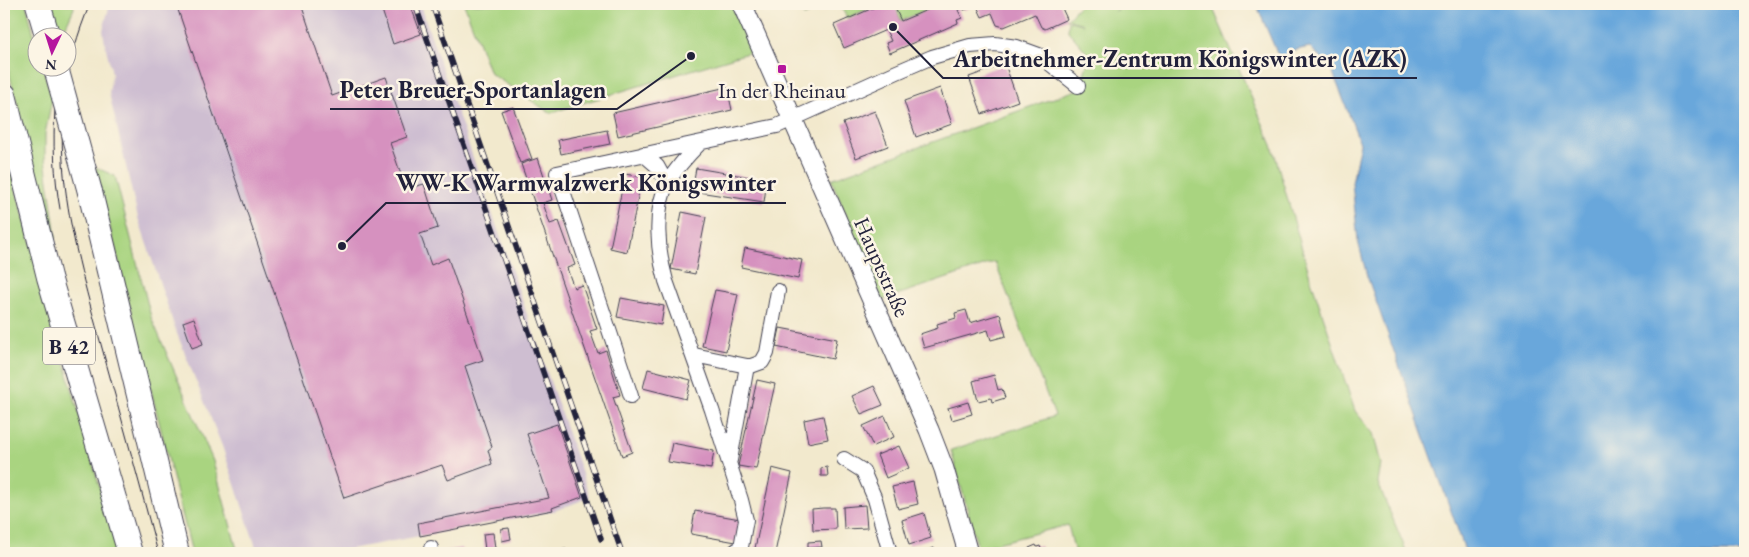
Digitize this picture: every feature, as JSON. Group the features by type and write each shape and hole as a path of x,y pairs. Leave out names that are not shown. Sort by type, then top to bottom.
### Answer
{"highway":[{"name":"B 42","path":"59,78 90,192 177,553"},
{"name":"B 42","path":"4,95 49,277 130,553"}],"main road":[{"name":"Hauptstraße","path":"742,4 941,461 968,553"}],"street":[{"path":"631,396 557,173 777,126 897,72 970,46 995,44 1039,55 1078,86"},
{"path":"700,143 682,162 667,184 660,210 658,235 661,267 685,336 694,355 730,464 746,520 741,547 733,553"},
{"path":"643,154 658,166 667,184"},
{"path":"694,355 746,366 762,362 767,353 778,291"},
{"path":"730,464 746,366"},
{"path":"844,459 863,470 875,499 890,553"}],"shaded area":[{"path":"110,4 420,4 590,497 554,511 329,553 258,553 222,446 176,331 138,218 109,93 112,73 103,30"}],"green space":[{"path":"4,4 26,4 32,28 28,28 28,78 46,78 52,99 45,134 45,159 56,237 53,242 4,53"},
{"path":"49,4 73,4 74,8 65,28 56,28"},
{"path":"464,4 731,4 751,52 550,113 490,73"},
{"path":"798,4 833,4 804,16"},
{"path":"840,4 880,4 847,18"},
{"path":"899,4 940,4 901,21 897,10 901,8"},
{"path":"1081,4 1119,4 1115,12 1120,4 1211,4 1272,145 1311,280 1355,411 1373,433 1381,464 1378,483 1407,553 1075,553 1068,525 978,548 951,450 1055,416 995,262 882,300 831,179 1079,89 1090,56 1068,31 1069,21 1083,24 1067,19"},
{"path":"4,146 118,553 4,553"},
{"path":"95,167 115,176 151,317 213,461 238,553 192,553"}],"water":[{"path":"1256,4 1745,4 1745,553 1466,553 1367,276 1358,241 1352,183 1360,143 1332,70 1310,47 1291,51 1281,62"}],"building":[{"path":"176,4 301,4 332,96 386,77 407,137 390,143 406,189 424,184 438,228 420,234 431,265 448,258 483,360 465,366 492,447 488,450 492,464 448,480 442,465 344,498"},
{"path":"380,4 410,4 421,34 393,44"},
{"path":"882,4 898,4 900,8 896,10 901,21 941,4 970,4 972,7 958,10 962,18 957,20 958,23 890,53 886,43 891,41 886,30 844,48 834,25"},
{"path":"976,4 1060,4 1067,19 1045,29 1041,27 1035,14 1004,27 997,25 992,13 982,17"},
{"path":"1005,64 1018,101 982,114 969,77"},
{"path":"727,87 732,110 618,136 613,113"},
{"path":"940,88 952,124 916,137 904,101"},
{"path":"513,107 532,159 520,163 501,111"},
{"path":"875,111 888,146 856,158 843,123"},
{"path":"607,130 610,144 561,154 558,140"},
{"path":"538,158 552,200 543,203 550,224 559,221 575,265 567,268 570,277 574,288 582,285 597,329 590,331 598,353 606,350 620,395 613,397 632,452 622,456 521,164"},
{"path":"696,168 767,180 764,202 692,191"},
{"path":"625,174 642,177 627,252 610,248"},
{"path":"682,212 706,217 695,274 671,269"},
{"path":"745,248 802,260 798,279 741,267"},
{"path":"715,290 738,294 726,351 702,346"},
{"path":"621,298 664,306 661,325 617,317"},
{"path":"966,310 970,323 1000,314 1006,336 991,340 988,330 924,348 920,334 938,328 937,324 956,318 955,313"},
{"path":"194,318 203,344 192,348 183,322"},
{"path":"780,328 837,339 833,359 776,347"},
{"path":"648,369 691,380 686,399 643,388"},
{"path":"994,375 998,390 1002,389 1005,398 992,402 991,398 978,401 973,381"},
{"path":"757,380 775,384 756,469 738,466"},
{"path":"874,386 883,405 861,414 852,396"},
{"path":"968,402 972,414 952,420 948,408"},
{"path":"823,416 828,439 808,443 804,420"},
{"path":"885,416 894,437 873,446 863,426"},
{"path":"557,424 582,497 552,508 553,510 420,536 418,523 549,498 527,434"},
{"path":"672,443 714,451 711,469 668,462"},
{"path":"899,446 909,468 886,478 877,455"},
{"path":"827,467 828,476 821,476 821,468"},
{"path":"772,468 792,473 775,553 754,553"},
{"path":"913,482 918,504 898,509 892,487"},
{"path":"865,505 867,528 844,529 843,507"},
{"path":"835,508 836,529 813,530 812,509"},
{"path":"695,511 740,519 736,542 691,534"},
{"path":"924,513 931,538 909,545 902,520"},
{"path":"509,528 511,539 502,541 501,529"},
{"path":"493,533 495,548 485,550 483,534"},
{"path":"821,541 822,547 808,548 808,542"},
{"path":"1036,545 1037,547 1040,546 1042,551 1045,550 1046,553 1023,553 1029,548"},
{"path":"462,548 463,553 445,553 444,551"},
{"path":"934,548 936,553 918,553"},
{"path":"566,549 567,553 543,553 543,552"}],"tram line":[{"path":"90,4 74,49 65,92 62,134 64,176 79,261 158,553"},
{"path":"55,109 54,159 60,209"}],"railway":[{"path":"415,4 601,539"},
{"path":"432,4 622,553"}],"place":[{"name":"Arbeitnehmer-Zentrum Königswinter (AZK)","path":"893,27"},
{"name":"Peter Breuer-Sportanlagen","path":"691,56"},
{"name":"In der Rheinau","path":"782,69"},
{"name":"WW-K Warmwalzwerk Königswinter","path":"342,246"}]}
